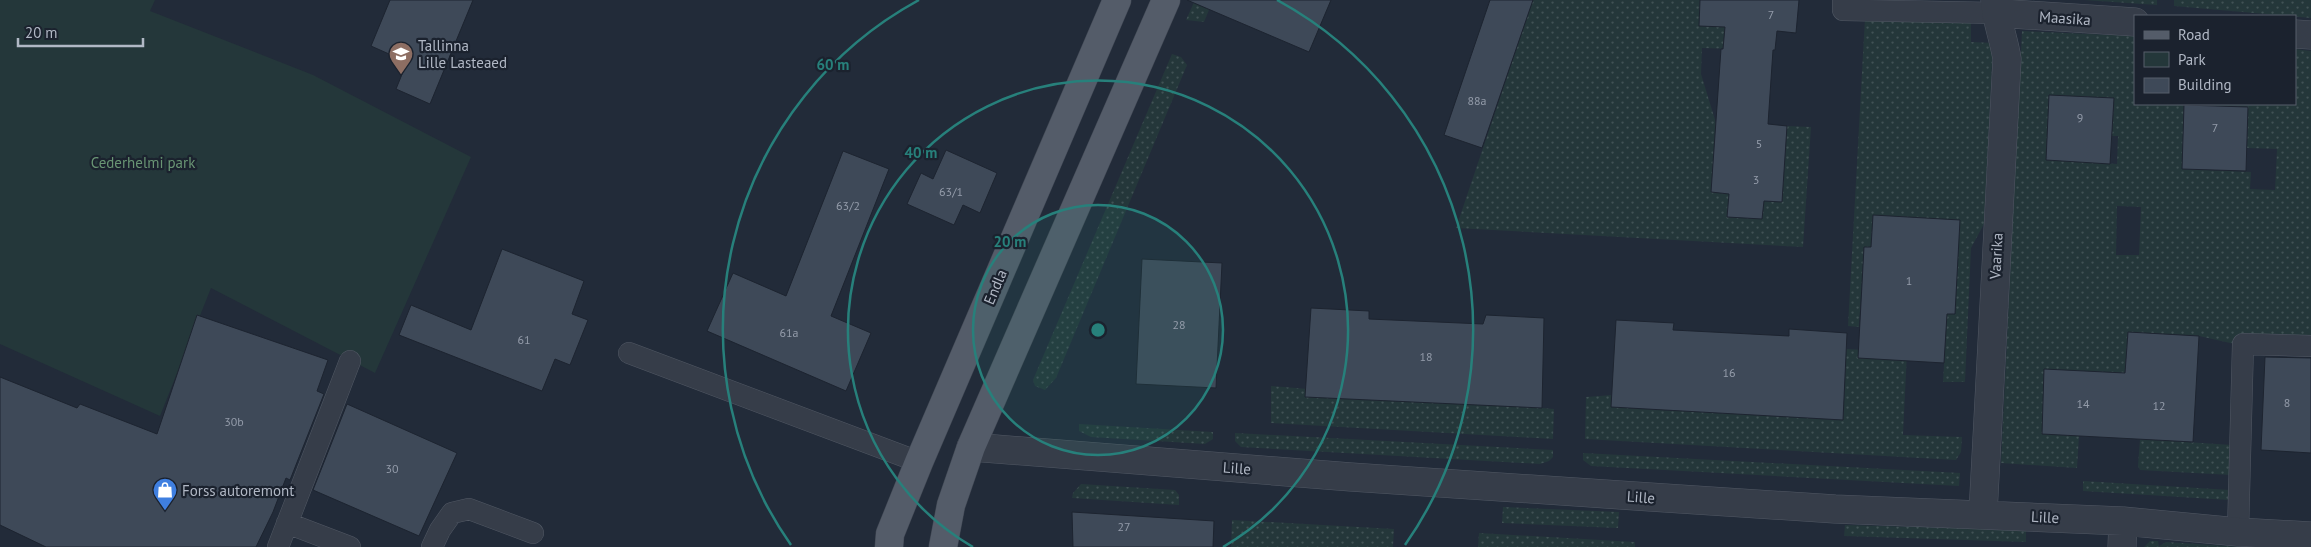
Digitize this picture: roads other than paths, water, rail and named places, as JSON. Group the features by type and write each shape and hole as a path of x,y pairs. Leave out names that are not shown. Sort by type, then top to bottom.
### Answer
{"main road":[{"name":"Endla","path":"889,547 890,534 919,462 1117,0"},
{"path":"943,547 951,505 971,447 1166,0"}],"street":[{"name":"Maasika","path":"1996,6 2134,22"},
{"name":"Vaarika","path":"1983,514 2007,59 1996,6"},
{"path":"2296,34 2311,35"},
{"name":"Lille","path":"971,447 1351,477 1689,500 1835,509 1983,514 2122,534 2238,532 2311,536"}],"lane":[{"path":"1843,0 1843,10 1996,6"},
{"path":"2238,532 2243,344 2311,346"},
{"path":"629,353 919,462"},
{"path":"278,547 350,361"},
{"path":"432,547 440,530 452,513 469,509 533,533"},
{"path":"287,523 350,547"}],"place":[{"name":"Tallinna Lille Lasteaed","path":"401,75"},
{"name":"Forss autoremont","path":"165,511"}],"park label":[{"name":"Cederhelmi park","path":"143,162"}]}
